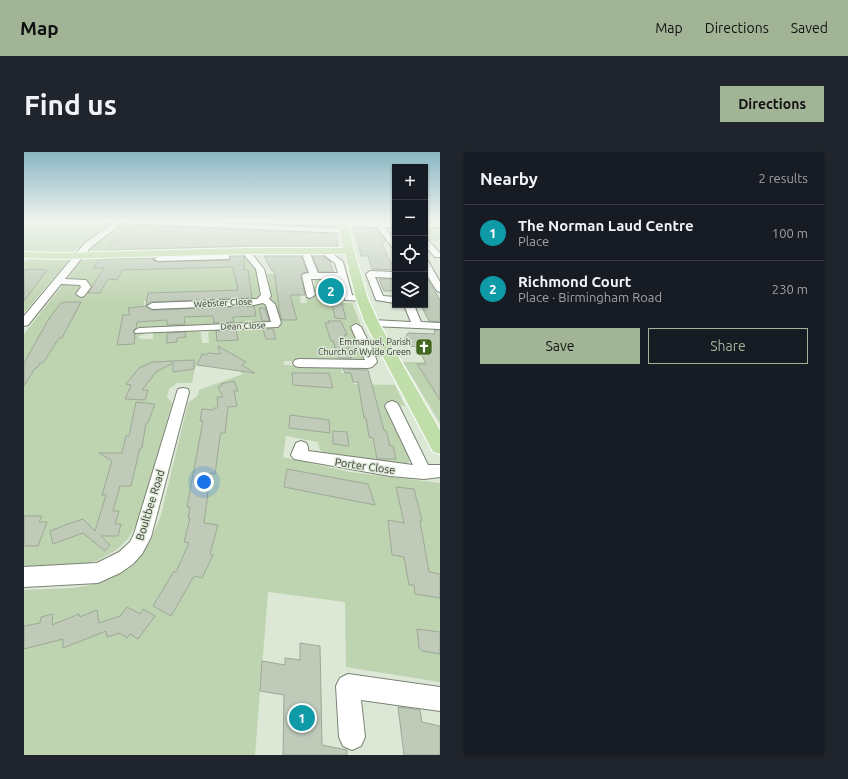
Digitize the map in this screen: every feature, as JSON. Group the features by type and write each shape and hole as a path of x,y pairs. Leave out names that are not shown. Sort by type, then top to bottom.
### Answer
{"main road":[{"path":"25,256 226,251 349,251 362,299 374,327 440,447"}],"street":[{"path":"24,323 84,249"},
{"path":"428,262 439,257 432,249"},
{"path":"158,259 226,257 226,251"},
{"name":"Webster Close","path":"152,306 254,302 263,299 266,296 260,269 248,255 247,251"},
{"path":"305,251 314,274"},
{"path":"324,251 339,262 348,298 362,299"},
{"path":"428,267 440,289"},
{"path":"392,275 370,274 381,300 393,312 414,316"},
{"path":"310,296 306,276 343,276"},
{"path":"58,281 83,282 86,287 81,294"},
{"name":"Dean Close","path":"139,331 205,333 274,325 276,323 270,304 263,299"},
{"path":"381,300 392,300"},
{"path":"410,308 418,326"},
{"path":"298,363 368,364 372,362 357,330 374,327 440,326"},
{"path":"368,354 387,351"},
{"name":"Boultbee Road","path":"24,577 98,573 114,566 126,558 136,548 142,537 183,392"},
{"path":"392,406 424,473"},
{"name":"Porter Close","path":"301,447 299,455 398,471 424,473 440,471"},
{"path":"352,737 348,686 440,699"}],"green space":[{"path":"24,249 77,249 73,252 58,253 24,252"},
{"path":"91,249 251,249 90,252"},
{"path":"229,254 242,255 256,270 260,296 254,299 168,302 164,300 144,301 143,311 263,303 268,306 272,322 136,328 136,333 145,332 145,334 139,336 139,338 153,339 153,332 192,330 201,333 202,343 209,343 208,333 211,330 277,327 270,299 271,293 267,274 297,274 301,303 307,303 306,298 313,296 311,286 316,286 315,281 311,279 324,279 325,283 323,283 327,299 340,300 335,279 338,279 344,303 352,303 362,328 352,329 366,358 358,361 284,361 284,365 341,367 342,373 357,373 353,382 354,384 395,385 405,406 385,404 410,461 403,465 324,453 320,450 318,442 286,436 283,457 350,472 440,483 440,682 346,667 345,602 268,592 255,755 24,755 24,590 72,588 91,585 103,580 140,555 151,540 161,515 188,403 197,396 199,390 243,374 239,371 246,367 242,365 246,362 237,357 221,367 222,355 208,353 207,355 202,354 195,368 192,383 177,383 169,389 167,397 172,403 139,519 128,539 116,550 97,561 87,564 79,566 24,567 24,334 84,258 153,255 153,260 220,258 221,263 215,267 226,267 230,261"},
{"path":"32,257 69,260 24,313 24,263"},
{"path":"403,362 440,362 440,423"}],"building":[{"path":"107,249 136,249 106,250"},
{"path":"359,249 385,249 392,263 392,270 372,269 368,256 361,256"},
{"path":"231,256 243,256 244,258 244,270 248,270 252,298 152,302 146,305 148,293 238,290 233,267 123,270 117,280 108,279 100,293 88,293 104,268 93,268 99,259 153,258 153,260 158,262 229,260"},
{"path":"264,256 301,256 307,272 303,273 301,276 305,295 290,295 297,320 282,320 278,307 274,271 272,271"},
{"path":"312,256 322,256 330,261 333,272 319,272"},
{"path":"24,270 47,270 24,301"},
{"path":"379,279 392,279 392,291 384,291"},
{"path":"323,280 335,280 340,300 327,299"},
{"path":"428,280 440,300 440,322 429,321 422,308 428,308"},
{"path":"81,302 62,338 59,338 43,363 40,363 37,368 35,368 24,386 24,363 50,317 61,303"},
{"path":"332,303 342,304 346,319 335,318"},
{"path":"146,306 152,310 254,306 256,316 233,317 234,322 214,323 213,316 184,317 185,324 167,325 167,320 137,322 136,328 133,331 135,334 134,344 117,345 123,315 130,315 128,308"},
{"path":"259,308 265,308 269,321 262,321"},
{"path":"328,321 341,321 347,335 344,335 352,358 339,358 325,323 329,323"},
{"path":"263,329 273,329 276,339 266,339"},
{"path":"236,330 238,340 217,341 216,331"},
{"path":"434,330 440,330 440,400 417,364 426,364 418,347 410,346 403,341 408,333 435,334"},
{"path":"185,332 186,337 177,338 177,342 167,343 167,333"},
{"path":"218,346 246,362 242,365 255,373 197,365 202,354 220,354"},
{"path":"194,360 194,369 173,372 173,363 156,372 142,390 148,390 145,400 125,399 131,385 126,384 139,368 152,362"},
{"path":"343,369 368,370 384,430 386,430 390,446 393,446 396,459 377,459 373,438 369,437 366,418 364,418 358,382 353,382 351,373 345,373"},
{"path":"292,373 329,373 333,388 293,385"},
{"path":"234,381 238,391 234,391 237,406 228,407 225,433 221,433 220,437 215,474 210,473 204,523 218,525 210,554 213,555 202,578 194,576 171,616 153,606 174,571 176,572 189,543 184,542 190,518 188,518 190,507 187,507 203,421 200,421 202,409 214,410 214,408 218,408 217,397 223,397 218,387 221,386 221,384"},
{"path":"136,402 155,404 148,423 146,423 142,448 140,448 131,486 120,486 113,511 119,511 115,524 121,524 118,536 101,536 110,545 105,551 83,533 53,544 50,531 83,519 95,531 106,495 102,495 112,461 99,453 122,453 126,436 129,436"},
{"path":"290,415 329,420 330,433 289,428"},
{"path":"333,431 347,432 349,446 333,444"},
{"path":"287,469 368,484 375,505 284,487"},
{"path":"396,487 414,489 422,521 420,521 429,572 440,574 440,598 415,594 414,585 409,585 404,557 392,555 388,520 404,523"},
{"path":"24,516 42,516 39,522 47,522 38,546 24,546"},
{"path":"127,607 140,614 143,609 155,616 138,639 130,634 127,638 120,633 107,637 106,631 63,648 63,639 24,649 24,626 40,623 41,617 53,614 52,625 79,614 80,617 97,610 99,623 120,616"},
{"path":"417,629 440,632 440,654 423,651 419,648"},
{"path":"300,643 320,646 322,745 347,750 347,755 283,755 284,695 260,691 262,661 285,665 285,658 300,660"},
{"path":"398,707 420,710 422,722 440,726 440,755 404,755"}],"place":[{"name":"Richmond Court","path":"331,291"},
{"name":"Emmanuel, Parish Church of Wylde Green","path":"424,347"},
{"name":"The Norman Laud Centre","path":"302,718"}]}
